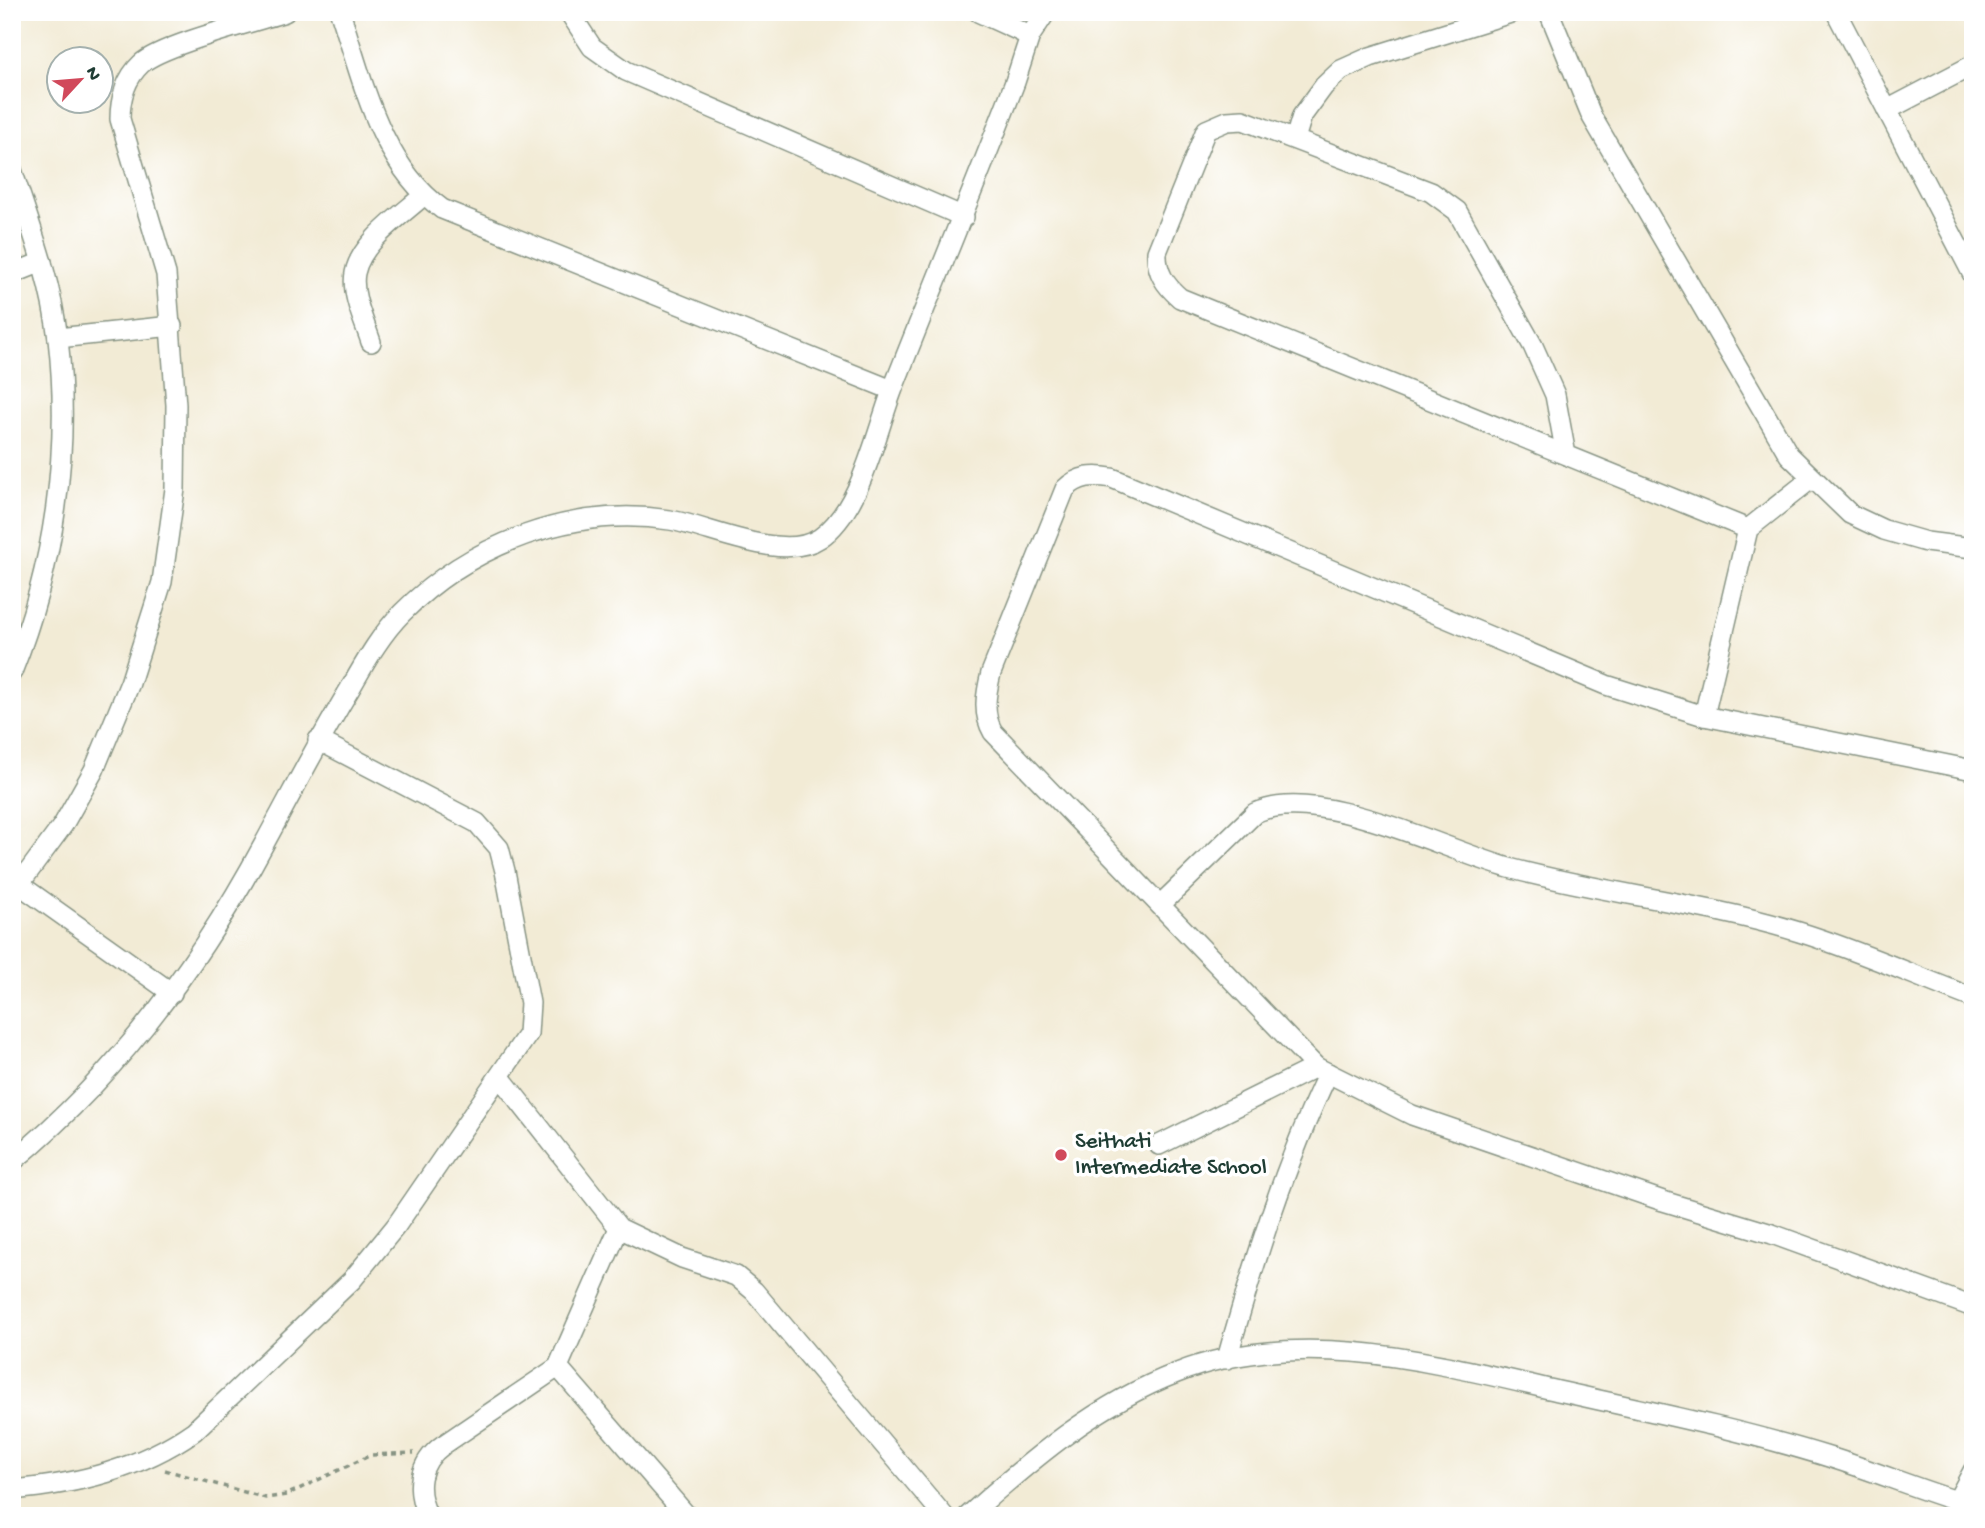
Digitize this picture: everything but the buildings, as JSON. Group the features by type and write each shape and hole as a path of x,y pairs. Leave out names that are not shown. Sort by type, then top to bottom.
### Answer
{"street":[{"path":"172,993 16,890 63,825 94,770 130,683 162,582 175,489 172,326 166,274 120,119 123,94 137,68 161,52 285,12"},
{"path":"340,12 382,132 402,169 424,195 442,209 503,236 892,390"},
{"path":"569,12 592,47 607,60 647,81 964,217"},
{"path":"978,12 1030,36"},
{"path":"12,1162 45,1135 112,1068 172,993 245,879 318,740 385,633 401,614 468,562 539,530 592,518 669,520 767,545 796,547 818,540 836,524 850,501 892,390 964,217 1030,36 1046,12"},
{"path":"1295,139 1302,116 1324,86 1341,70 1370,57 1514,12"},
{"path":"1549,12 1592,117 1789,455 1850,514 1884,530 1926,542 1973,548"},
{"path":"1836,12 1973,275"},
{"path":"1887,110 1973,65"},
{"path":"1566,455 1562,425 1545,371 1457,211 1431,192 1242,120 1227,121 1206,130 1157,252 1159,272 1171,290 1214,314 1748,529"},
{"path":"12,170 42,261 58,338 61,433 58,496 31,624 12,672"},
{"path":"370,342 357,298 355,273 369,246 424,195"},
{"path":"12,274 42,261"},
{"path":"58,338 172,326"},
{"path":"1973,771 1704,716 1606,685 1112,478 1097,475 1083,477 1065,489 1057,505 990,673 986,713 993,733 1048,793 1322,1070 1412,1115 1650,1197 1772,1234 1973,1307"},
{"path":"1704,716 1748,529 1811,479"},
{"path":"12,1490 51,1487 106,1474 166,1451 194,1431 352,1280 396,1226 528,1034 531,1019 499,848 489,833 477,823 318,740"},
{"path":"1160,905 1255,813 1270,806 1320,808 1368,819 1509,868 1800,932 1973,998"},
{"path":"1160,1145 1322,1070"},
{"path":"1227,1359 1268,1224 1322,1070"},
{"path":"500,1077 619,1228 682,1258 736,1276 754,1292 944,1516"},
{"path":"428,1516 420,1490 421,1473 434,1451 558,1367 619,1228"},
{"path":"968,1516 1034,1458 1125,1396 1179,1372 1227,1359 1275,1352 1349,1351 1436,1363 1830,1457 1958,1501 1973,1515"},
{"path":"558,1367 687,1516"},
{"path":"1958,1501 1973,1471"}],"path":[{"path":"136,1463 266,1498 286,1495 372,1455 434,1451"}],"place":[{"name":"Seithati Intermediate School","path":"1061,1155"}]}
